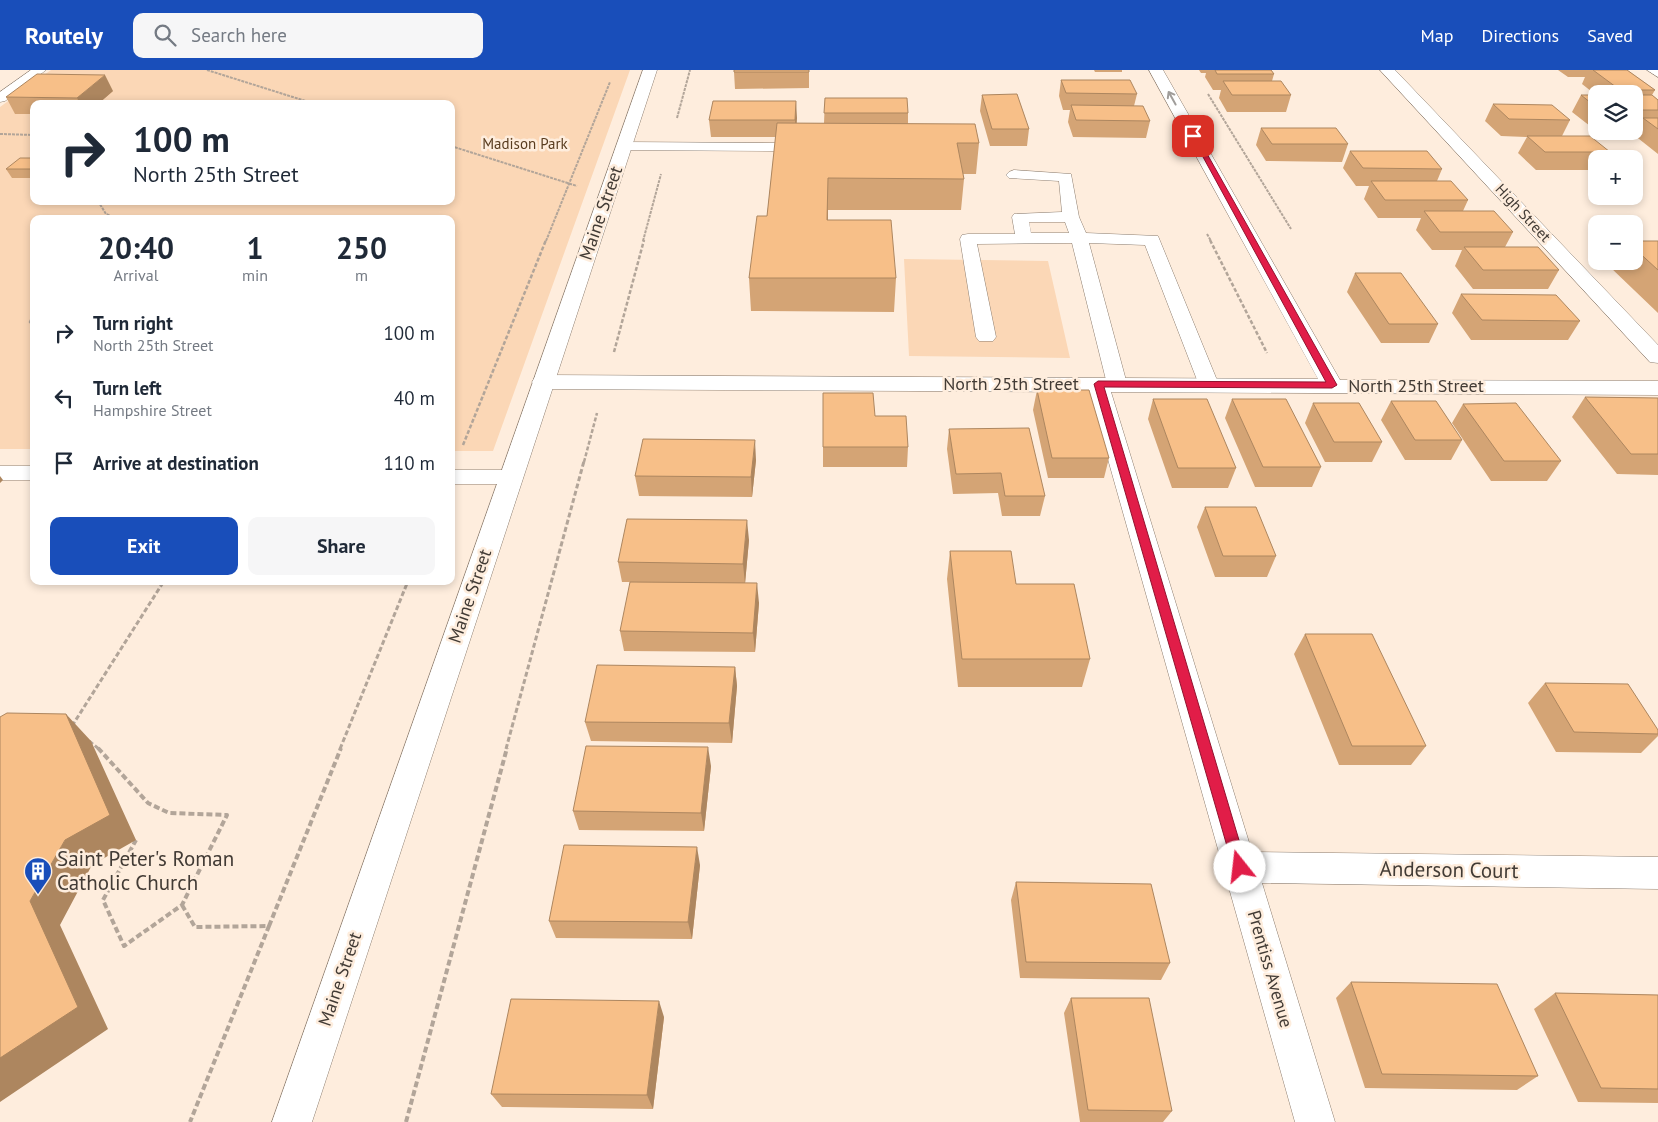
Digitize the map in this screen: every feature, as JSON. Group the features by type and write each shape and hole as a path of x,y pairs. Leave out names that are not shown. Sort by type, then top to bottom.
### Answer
{"street":[{"name":"Maine Street","path":"292,1122 650,70"},
{"path":"1156,70 1332,385"},
{"name":"High Street","path":"1387,70 1658,356"},
{"path":"1654,70 1658,73"},
{"name":"North 25th Street","path":"544,382 1658,388"},
{"name":"Prentiss Avenue","path":"1108,384 1240,867 1315,1122"},
{"name":"Anderson Court","path":"1240,867 1658,874"}],"lane":[{"path":"0,98 39,70"},
{"path":"624,146 777,147 813,137"},
{"path":"1014,175 1066,177 1071,217 1079,238 1108,384"},
{"path":"1024,239 1020,217 1071,217"},
{"path":"986,337 968,239 1079,238 1152,240 1209,385"},
{"path":"0,473 30,473"},
{"path":"455,477 511,478"}],"path":[{"path":"208,70 302,100"},
{"path":"406,1122 690,70"},
{"path":"462,447 611,79"},
{"path":"1204,87 1291,229"},
{"path":"0,134 30,135"},
{"path":"455,147 607,195"},
{"path":"100,205 108,215"},
{"path":"68,733 161,585"},
{"path":"190,1122 406,585"},
{"path":"82,741 91,741 148,803 169,813 227,815 182,905 124,946 103,900 136,840"},
{"path":"182,905 195,928 269,926"}],"green space":[{"name":"Madison Park","path":"51,70 630,70 493,451 455,451 455,215 30,215 30,449 0,449 0,107"},
{"path":"904,259 1048,261 1070,358 909,356"}],"building":[{"path":"734,70 809,70 809,72 734,72"},
{"path":"1215,70 1271,70 1274,74 1217,74"},
{"path":"1593,70 1627,70 1655,90 1643,90 1643,85 1613,85"},
{"path":"37,74 105,75 77,98 6,97"},
{"path":"1061,80 1130,80 1137,94 1066,93"},
{"path":"1223,81 1281,81 1291,95 1232,95"},
{"path":"1017,94 1029,129 992,129 982,95"},
{"path":"1581,95 1588,95 1588,101"},
{"path":"1643,95 1652,95 1658,100 1658,110 1643,110"},
{"path":"825,98 907,98 908,113 824,113"},
{"path":"713,101 796,101 795,120 709,120"},
{"path":"1493,104 1552,105 1570,120 1509,119"},
{"path":"1071,105 1143,106 1150,121 1076,120"},
{"path":"1643,118 1658,118 1658,129"},
{"path":"777,123 975,124 979,143 957,143 964,179 828,178 827,220 891,220 896,278 749,278 757,216 767,216"},
{"path":"1261,128 1336,128 1348,144 1272,144"},
{"path":"1527,136 1588,136 1588,140 1595,140 1608,150 1588,150 1588,152 1545,152"},
{"path":"1350,151 1427,151 1442,169 1363,168"},
{"path":"20,158 30,158 30,169 6,169"},
{"path":"1371,181 1451,181 1468,200 1385,200"},
{"path":"1424,211 1494,211 1513,232 1440,232"},
{"path":"1643,241 1658,241 1658,270 1643,256"},
{"path":"1464,247 1538,247 1559,270 1483,270"},
{"path":"1355,273 1401,273 1438,324 1389,324"},
{"path":"1461,294 1556,295 1580,321 1482,320"},
{"path":"1037,390 1089,390 1109,458 1052,458"},
{"path":"823,393 873,393 875,416 906,416 908,447 823,447"},
{"path":"1585,397 1658,398 1658,454 1631,454"},
{"path":"1153,399 1207,399 1236,468 1178,468"},
{"path":"1232,399 1286,399 1321,467 1263,467"},
{"path":"1391,401 1436,401 1462,440 1415,440"},
{"path":"1313,403 1359,403 1382,442 1334,442"},
{"path":"1516,403 1561,461 1504,461 1463,404"},
{"path":"1029,428 1045,496 1005,496 1001,473 956,474 949,429"},
{"path":"643,439 755,440 751,477 635,476"},
{"path":"1205,507 1256,507 1276,556 1223,556"},
{"path":"627,519 747,520 743,564 618,562"},
{"path":"950,551 1011,551 1016,584 1074,584 1090,659 962,659"},
{"path":"630,582 757,583 753,633 620,631"},
{"path":"1305,634 1372,634 1426,746 1352,746"},
{"path":"597,665 735,667 729,723 585,722"},
{"path":"1545,683 1628,684 1658,730 1658,734 1574,732"},
{"name":"Saint Peter's Roman Catholic Church","path":"7,713 66,714 110,815 65,840 30,901 78,1007 0,1058 0,717"},
{"path":"586,746 708,747 701,813 573,811"},
{"path":"564,845 697,847 688,922 549,921"},
{"path":"1016,882 1151,884 1170,963 1026,962"},
{"path":"1351,982 1497,984 1538,1076 1382,1074"},
{"path":"1555,993 1658,995 1658,1089 1601,1088"},
{"path":"1071,998 1149,998 1172,1111 1088,1110"},
{"path":"511,999 659,1001 647,1095 491,1094"}],"place":[{"name":"Saint Peter's Roman Catholic Church","path":"38,895"}],"route":[{"path":"1193,136 1332,385 1098,384 1240,867"}]}
